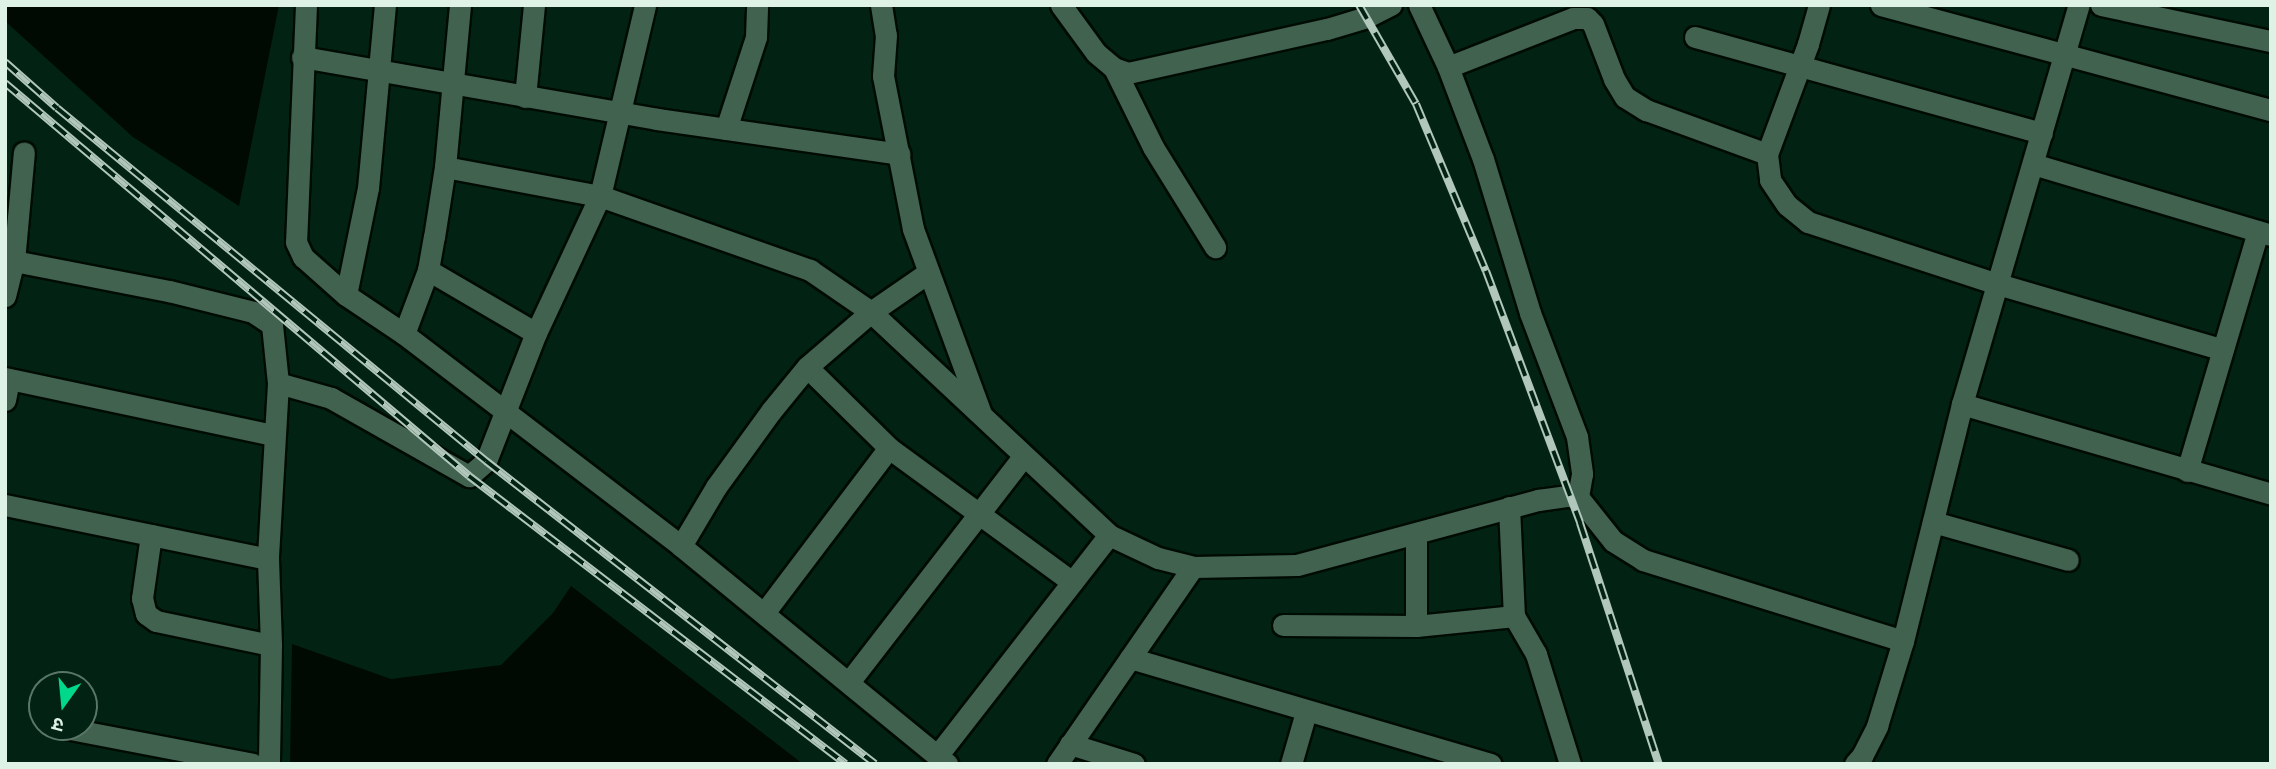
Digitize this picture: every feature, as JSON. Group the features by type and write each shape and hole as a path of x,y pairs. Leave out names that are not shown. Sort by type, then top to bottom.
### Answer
{"street":[{"path":"306,5 297,250 346,295 404,334 681,545 942,760 1109,535"},
{"path":"346,295 368,188 385,5"},
{"path":"404,334 428,270 445,167 460,5"},
{"path":"525,97 534,5"},
{"path":"278,383 331,398 469,476 486,460 536,333 600,196 645,5"},
{"path":"726,129 753,47 757,5"},
{"path":"881,5 886,35 883,76 913,229 983,418"},
{"path":"1061,5 1096,53 1114,68 1128,73 1152,70 1327,29 1367,17 1391,5"},
{"path":"1419,5 1448,67 1483,159 1530,313 1577,437 1583,474 1578,497"},
{"path":"1819,5 1800,66 1767,154 1770,180 1787,205 1808,222 1998,284 2223,350"},
{"path":"1881,5 2271,110"},
{"path":"1855,764 1877,726 1903,642 1962,404 2079,5"},
{"path":"2101,5 2271,41"},
{"path":"1448,67 1573,18 1587,18 1593,24 1614,79 1625,97 1646,110 1767,154"},
{"path":"1695,37 2042,133"},
{"path":"302,57 621,113 899,154"},
{"path":"1114,68 1153,147 1215,247"},
{"path":"5,296 14,261 24,152"},
{"path":"2033,164 2264,233 2223,350 2187,471"},
{"path":"445,167 600,196 810,270 871,312 1109,535 1136,551 1194,567 1297,565 1509,507 1538,500 1578,497"},
{"path":"14,261 169,291 253,312 272,325 276,339 278,383 268,559 271,645 269,764"},
{"path":"428,270 536,333"},
{"path":"681,545 716,487 807,367 871,312 929,272"},
{"path":"807,367 890,448 1072,582"},
{"path":"5,400 7,378 274,435"},
{"path":"1962,404 2271,494"},
{"path":"764,613 890,448"},
{"path":"849,682 1023,457"},
{"path":"1578,497 1613,541 1643,561 1903,642"},
{"path":"5,505 268,559"},
{"path":"1509,507 1514,560 1514,616 1536,654 1570,764"},
{"path":"1933,522 2068,561"},
{"path":"1416,534 1416,626"},
{"path":"151,535 142,597 146,614 156,621 271,645"},
{"path":"1057,764 1194,567"},
{"path":"1283,625 1416,626 1514,616"},
{"path":"1130,658 1306,712 1491,764"},
{"path":"1291,764 1306,712"},
{"path":"98,734 253,764"},
{"path":"1070,744 1134,764"}],"shaded area":[{"path":"5,5 279,5 239,206 133,137 5,21"},
{"path":"571,586 803,764 290,764 292,644 391,679 501,665 553,613"}],"railway":[{"path":"1359,5 1416,104 1486,271 1580,523 1659,764"},
{"path":"5,62 57,108 486,461 875,764"},
{"path":"5,83 469,476 846,764"}]}
